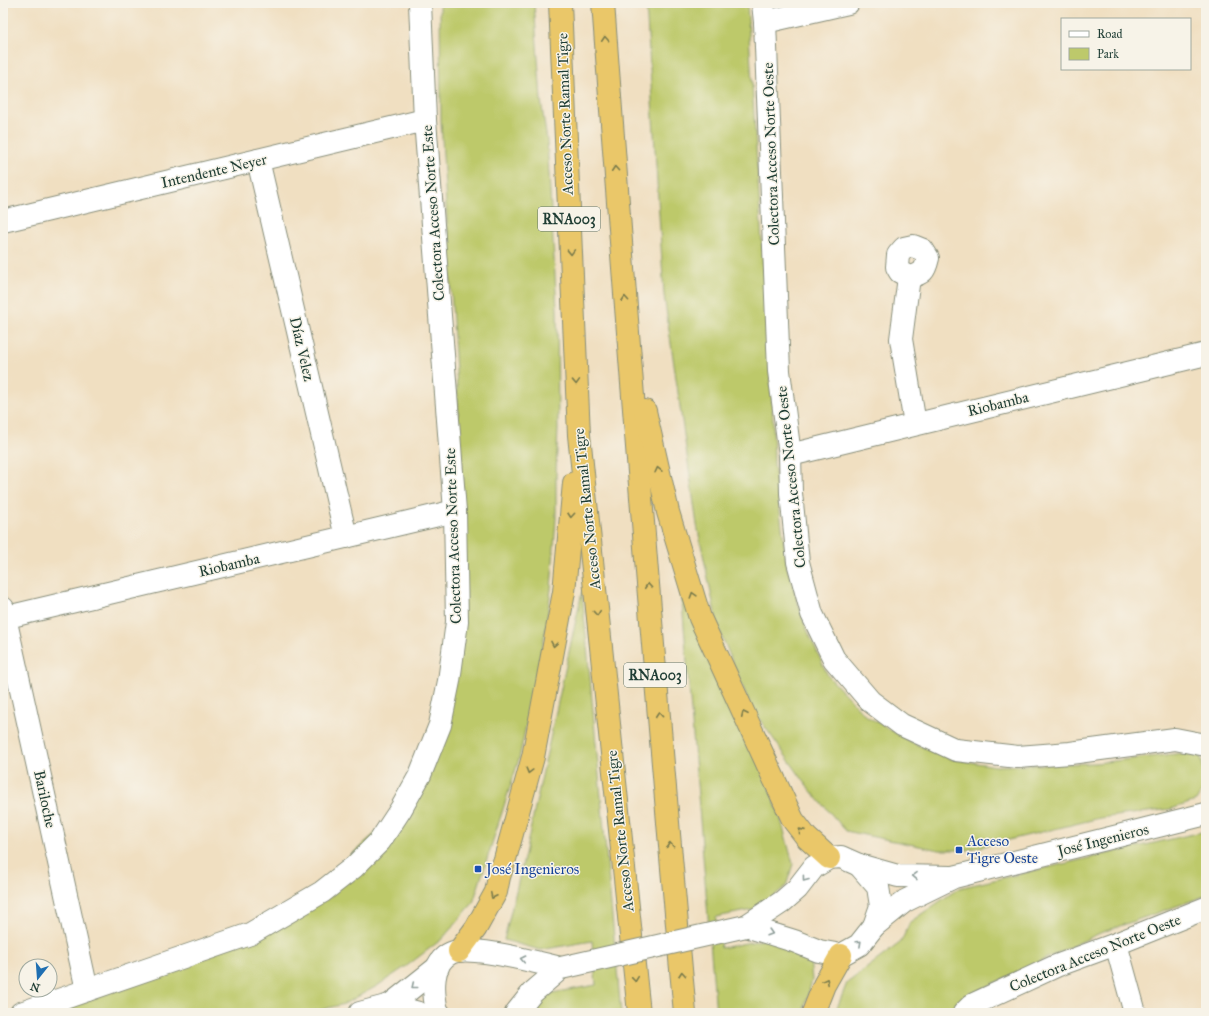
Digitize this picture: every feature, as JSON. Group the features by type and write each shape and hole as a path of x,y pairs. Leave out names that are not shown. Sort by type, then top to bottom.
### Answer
{"highway":[{"name":"Acceso Norte Ramal Tigre","path":"560,3 579,435 639,1013"},
{"name":"RNA003","path":"603,3 628,337 685,1013"},
{"path":"628,337 668,512 700,618 792,820 807,838 829,858"},
{"path":"459,951 476,928 496,892 533,756 564,592 579,435"},
{"path":"813,1013 824,985 841,955"}],"street":[{"name":"Colectora Acceso Norte Este","path":"87,990 250,934 322,892 354,867 380,841 401,809 420,775 440,726 449,681 457,622 455,511 426,120 420,3"},
{"path":"764,12 848,3"},
{"name":"Colectora Acceso Norte Oeste","path":"764,12 779,371 790,456 791,492 798,562 812,614 834,659 870,701 902,725 956,750 1018,757 1070,753 1175,739 1206,745"},
{"name":"Intendente Neyer","path":"3,221 426,120"},
{"name":"Díaz Velez","path":"258,160 346,537"},
{"path":"909,277 901,339 915,424"},
{"name":"Riobamba","path":"790,456 915,424 1206,354"},
{"name":"Riobamba","path":"4,615 455,511"},
{"name":"Bariloche","path":"4,615 87,990"},
{"name":"José Ingenieros","path":"874,926 905,901 954,877 1206,814"},
{"name":"José Ingenieros","path":"829,858 840,857 860,865 898,876 954,877"},
{"path":"439,1013 437,1011 434,995 434,984 441,961 451,953 459,951 493,953 561,968 746,926 782,902 798,889 814,867 829,858"},
{"path":"746,926 794,941 819,951 841,955 859,945 874,926 881,906 878,887 860,865"},
{"name":"Colectora Acceso Norte Oeste","path":"964,1013 972,1005 1056,966 1206,908"},
{"path":"1116,944 1135,1013"},
{"path":"360,1013 390,1005 438,967"},
{"path":"516,1013 532,993 561,968"},
{"path":"21,1013 87,990"},
{"path":"390,1005 419,1013"}],"green space":[{"path":"440,3 534,3 541,100 547,141 557,309 558,429 556,518 551,589 545,634 519,759 473,903 442,939 377,986 344,1004 308,1013 39,1013 263,935 425,788 462,522 458,404 441,121"},
{"path":"646,3 747,3 773,420 774,464 787,567 805,625 828,676 865,715 909,741 951,759 996,766 1096,763 1184,753 1201,757 1206,784 1196,801 1171,809 1100,818 967,850 939,850 874,837 846,831 811,791 752,709 718,627 697,525 664,295"},
{"path":"678,554 780,816 793,864 786,886 758,909 716,917 721,948 766,939 810,958 812,980 803,1013 716,1013"},
{"path":"582,592 621,1013 528,1013 541,995 596,985 592,941 540,950 504,940 525,854"},
{"path":"1206,831 1205,896 1100,933 965,997 953,1013 835,1013 847,983 901,942 910,922 959,888"}],"place":[{"name":"Acceso Tigre Oeste","path":"959,850"},
{"name":"José Ingenieros","path":"478,869"}]}
